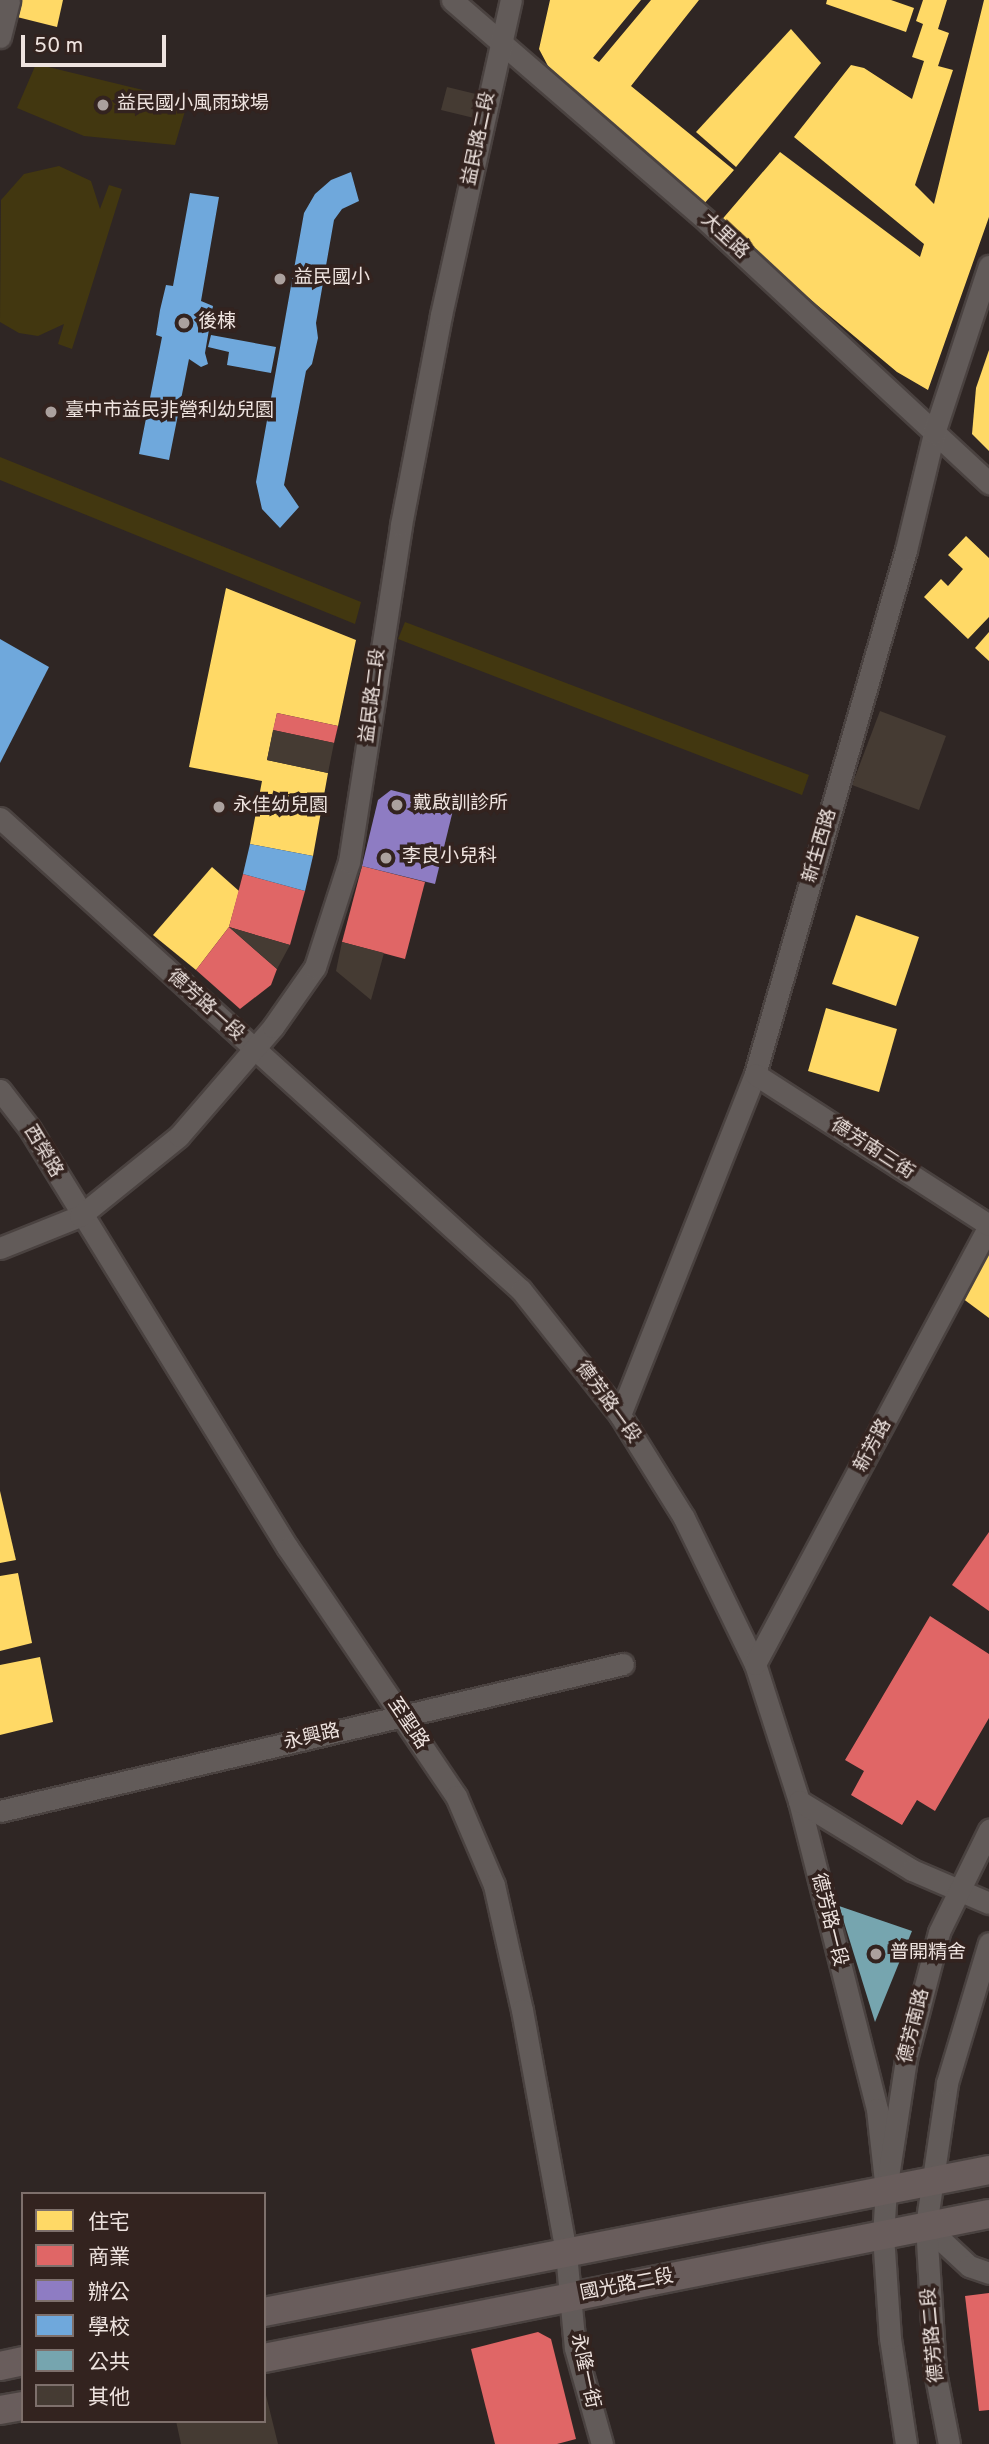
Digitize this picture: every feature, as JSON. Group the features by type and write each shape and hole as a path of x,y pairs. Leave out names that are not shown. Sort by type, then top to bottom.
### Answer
{"main road":[{"path":"266,2312 989,2170"},
{"name":"國光路二段","path":"266,2358 989,2214"},
{"path":"0,2366 21,2361"},
{"path":"0,2410 21,2406"}],"street":[{"path":"0,37 9,0"},
{"name":"大里路","path":"452,0 502,39 708,222 989,483"},
{"name":"益民路二段","path":"0,1248 80,1216 179,1136 253,1050 315,967 349,862 401,525 441,315 511,0"},
{"name":"新生西路","path":"620,1415 755,1074 906,550 934,433 989,267"},
{"name":"德芳路一段","path":"0,818 521,1290 620,1415 684,1518 755,1664 799,1801 877,2109 886,2190"},
{"name":"德芳南三街","path":"755,1074 989,1225"},
{"name":"西榮路","path":"0,1090 30,1129 80,1216"},
{"name":"至聖路","path":"80,1216 288,1548 456,1796 494,1885 522,2010 572,2297"},
{"name":"新芳路","path":"755,1664 989,1225"},
{"name":"永興路","path":"0,1811 623,1664"},
{"path":"799,1801 912,1870 989,1903"},
{"name":"德芳南路","path":"883,2235 886,2190 906,2059 939,1932 957,1889 989,1830"},
{"path":"989,1943 947,2082 930,2182 926,2226 968,2266 989,2273"},
{"name":"德芳路二段","path":"926,2226 935,2372 949,2444"},
{"path":"883,2235 890,2338 906,2444"},
{"name":"永隆一街","path":"572,2297 575,2348 602,2444"}],"shaded area":[{"name":"益民國小風雨球場","path":"36,64 188,101 175,145 84,136 17,108"},
{"path":"59,166 91,181 100,209 109,185 122,189 72,349 58,344 64,324 38,336 19,333 0,322 1,200 24,174"},
{"path":"0,457 361,602 355,624 0,480"},
{"path":"405,622 809,775 802,795 398,639"}],"building: 住宅":[{"path":"16,0 63,0 57,27 13,16"},
{"path":"550,0 641,0 593,58 599,62 651,0 699,0 631,86 734,170 702,206 548,66 539,49"},
{"path":"827,0 891,0 914,8 906,32 826,4"},
{"path":"923,0 947,0 938,29 949,33 938,66 953,70 915,185 934,204 984,0 989,0 989,217 928,390 897,372 719,223 780,152 920,257 924,244 794,137 851,65 864,68 912,99 924,61 912,57 923,24 916,21"},
{"path":"791,29 821,63 736,167 696,132"},
{"path":"989,350 989,451 972,434 976,388"},
{"path":"966,536 989,558 989,617 968,639 924,597 941,579 948,586 963,569 948,555"},
{"path":"226,588 356,640 338,726 277,713 267,760 328,773 313,856 250,844 262,781 189,767"},
{"path":"989,632 989,661 975,648"},
{"path":"212,867 239,891 229,927 196,970 153,935"},
{"path":"856,915 919,937 896,1006 832,984"},
{"path":"826,1008 897,1029 879,1092 808,1071"},
{"path":"989,1246 989,1318 962,1298"},
{"path":"0,1491 16,1560 0,1563"},
{"path":"18,1573 32,1643 0,1651 0,1576"},
{"path":"40,1657 53,1722 0,1735 0,1665"}],"building: 商業":[{"path":"277,713 338,726 334,743 273,730"},
{"path":"362,866 425,882 405,959 342,942"},
{"path":"243,874 305,891 290,945 229,927"},
{"path":"229,927 277,969 271,985 240,1009 196,970"},
{"path":"989,1532 989,1611 952,1585"},
{"path":"930,1616 989,1654 989,1718 935,1811 917,1800 902,1825 851,1795 864,1771 845,1760"},
{"path":"989,2293 989,2410 979,2411 965,2296"},
{"path":"538,2332 551,2339 576,2439 557,2444 495,2444 471,2349"}],"building: 辦公":[{"path":"391,790 454,806 435,884 362,866 378,800"}],"building: 學校":[{"path":"351,172 359,201 342,209 334,220 316,323 318,338 312,364 306,371 284,485 299,507 280,528 262,509 256,482 304,213 315,194 331,180"},
{"name":"後棟","path":"190,193 219,197 201,301 213,306 205,353 208,364 201,367 189,359 169,460 139,454 162,337 156,335 160,310 166,285 173,286"},
{"path":"211,335 276,347 271,373 227,365 229,352 208,347"},
{"path":"0,639 49,667 0,763"},
{"path":"250,844 313,856 305,891 243,874"}],"building: 公共":[{"name":"普開精舍","path":"839,1906 912,1931 875,2022"}],"building: 其他":[{"path":"447,87 480,95 474,118 441,110"},
{"path":"880,711 946,736 919,810 852,785"},
{"path":"273,730 334,743 328,773 267,760"},
{"path":"229,927 290,945 277,969"},
{"path":"342,942 384,953 371,1000 336,971"},
{"path":"266,2395 278,2444 181,2444 176,2423 266,2423"}],"place":[{"name":"益民國小風雨球場","path":"103,105"},
{"name":"益民國小","path":"280,279"},
{"name":"後棟","path":"184,323"},
{"name":"臺中市益民非營利幼兒園","path":"51,412"},
{"name":"戴啟訓診所","path":"397,805"},
{"name":"永佳幼兒園","path":"219,807"},
{"name":"李良小兒科","path":"386,858"},
{"name":"普開精舍","path":"876,1954"}]}
